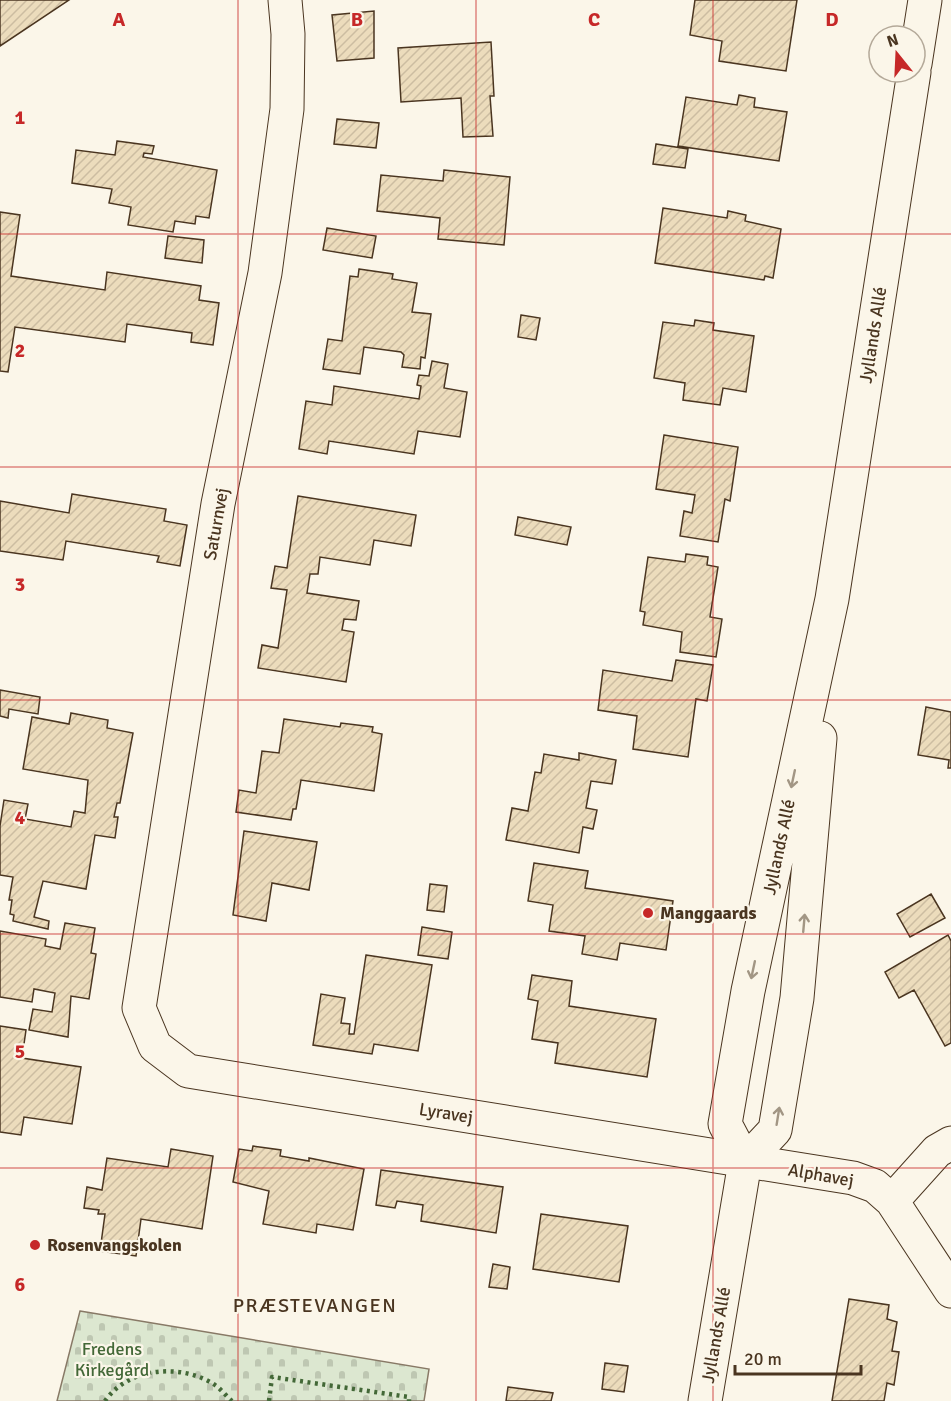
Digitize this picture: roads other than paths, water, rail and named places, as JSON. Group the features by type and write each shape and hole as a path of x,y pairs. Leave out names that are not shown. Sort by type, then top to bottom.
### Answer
{"street":[{"name":"Saturnvej","path":"155,1046 139,1008 218,504 265,273 287,109 288,33 285,0"},
{"path":"921,24 925,0"},
{"name":"Jyllands Allé","path":"745,1162 724,1124 748,992 832,598 912,84"},
{"name":"Jyllands Allé","path":"705,1401 745,1162 775,1130 797,998 832,598"},
{"name":"Lyravej","path":"155,1046 188,1071 745,1162"},
{"path":"892,1201 937,1151 951,1143"},
{"name":"Alphavej","path":"745,1162 853,1178 875,1186 892,1201 951,1291"}],"place":[{"name":"Manggaards","path":"648,913"},
{"name":"Rosenvangskolen","path":"35,1245"}],"district":[{"name":"PRÆSTEVANGEN","path":"315,1305"}],"park label":[{"name":"Fredens Kirkegård","path":"112,1359"}]}
